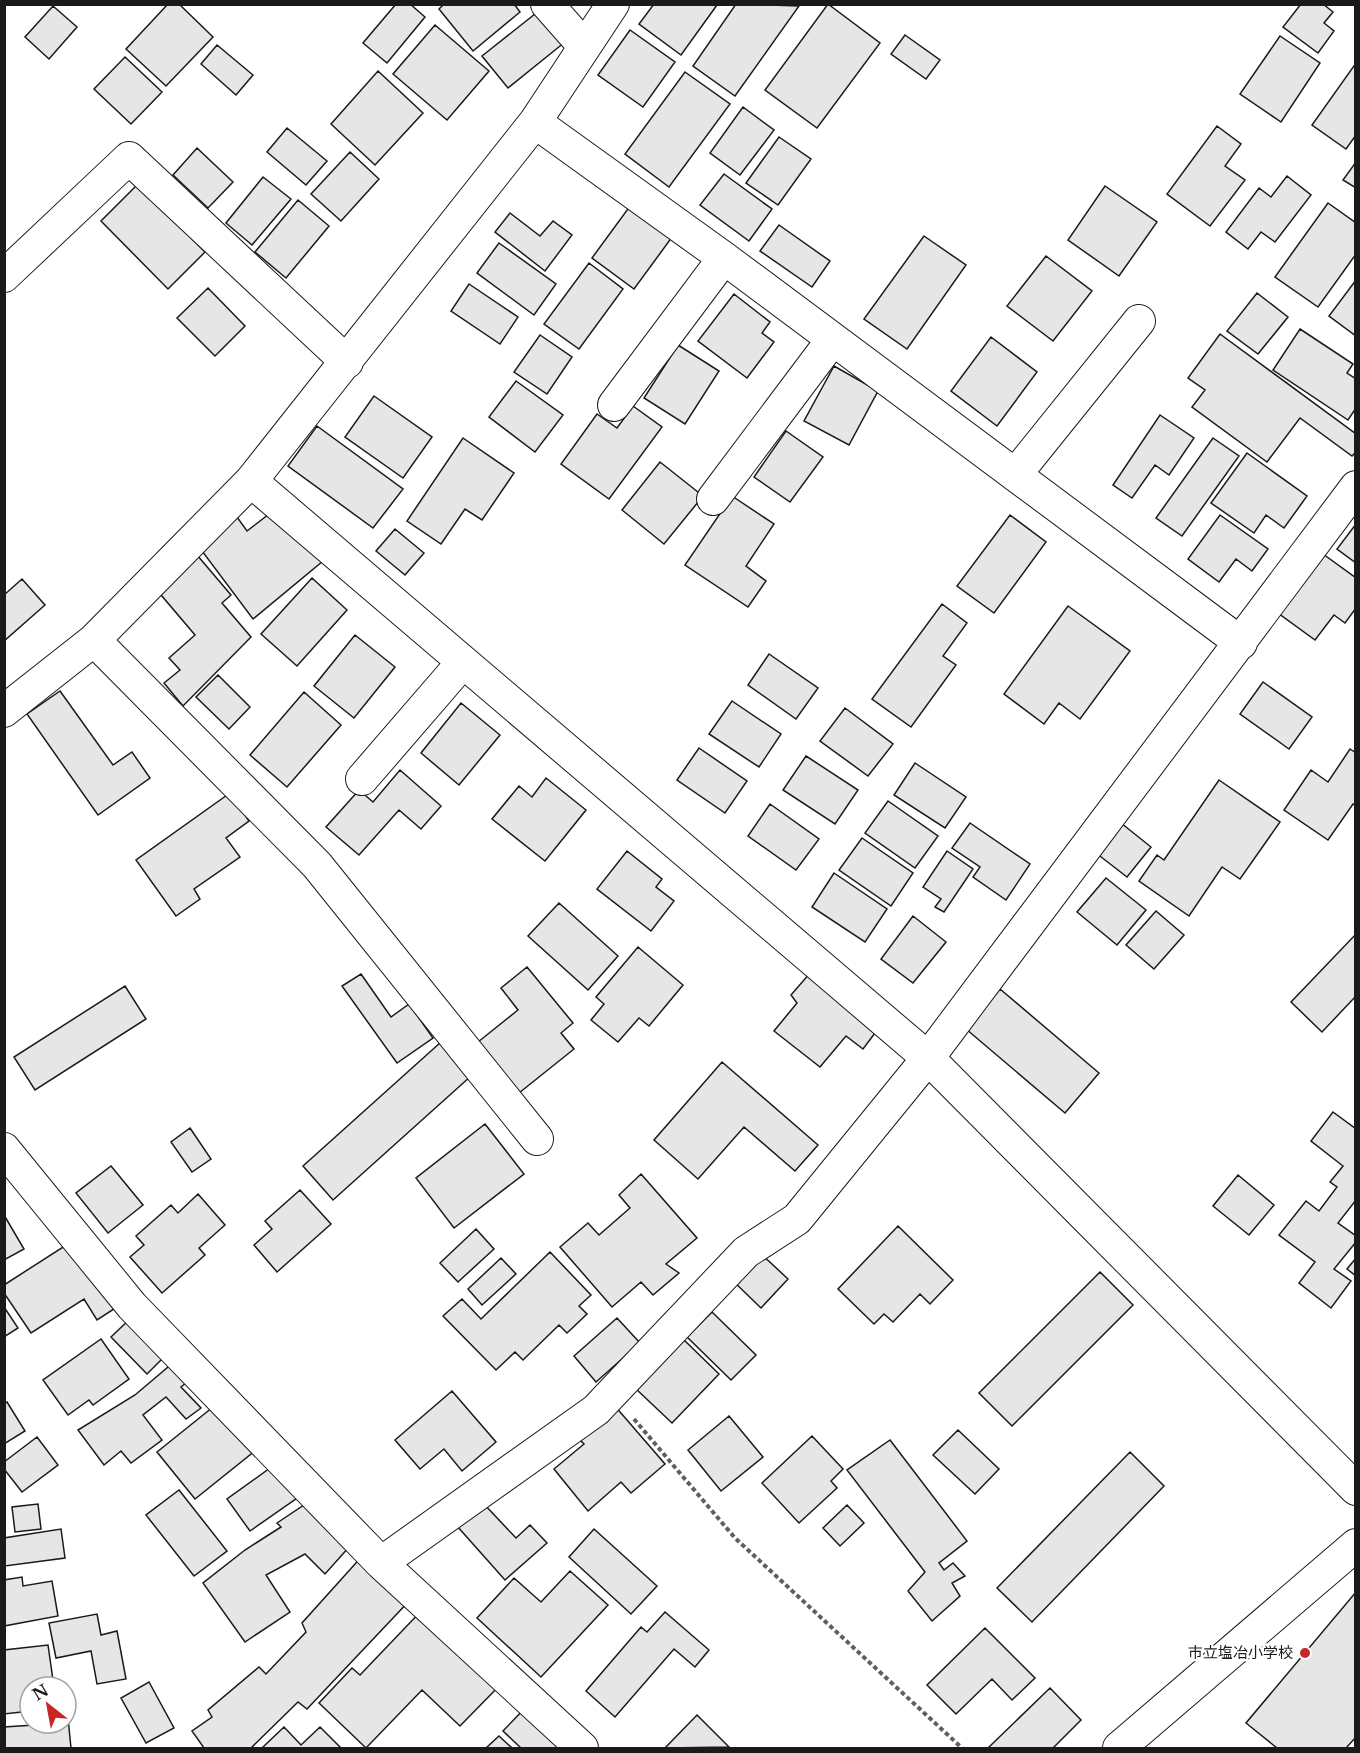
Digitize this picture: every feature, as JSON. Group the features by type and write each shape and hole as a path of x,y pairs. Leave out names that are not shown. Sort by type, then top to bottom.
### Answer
{"street":[{"path":"547,4 584,46"},
{"path":"4,711 94,640 251,481 535,122 613,4"},
{"path":"535,122 724,258 1241,643"},
{"path":"4,276 129,158 347,362"},
{"path":"614,405 724,258"},
{"path":"1015,475 1139,321"},
{"path":"713,499 833,339"},
{"path":"251,481 928,1058 1356,1489"},
{"path":"381,1563 596,1410 746,1252 797,1219 928,1058 1356,487"},
{"path":"94,640 317,865 537,1139"},
{"path":"362,779 463,662"},
{"path":"4,1149 132,1306 381,1563 582,1749"},
{"path":"1119,1749 1356,1545"}],"path":[{"path":"612,1393 735,1538 962,1749"}],"building":[{"path":"168,4 179,4 213,37 166,86 126,49"},
{"path":"396,4 410,4 425,17 387,63 363,43"},
{"path":"444,4 514,4 520,12 473,51 439,9"},
{"path":"654,4 717,5 681,55 639,24"},
{"path":"736,4 799,6 735,96 693,66"},
{"path":"828,4 880,43 817,128 765,90"},
{"path":"1301,4 1323,4 1333,12 1324,23 1334,31 1318,53 1283,27"},
{"path":"53,6 77,27 49,59 25,37"},
{"path":"540,10 565,42 508,88 482,56"},
{"path":"435,25 489,71 447,120 393,74"},
{"path":"630,30 675,62 643,107 598,75"},
{"path":"905,35 940,60 926,79 891,54"},
{"path":"1280,36 1320,63 1281,122 1240,94"},
{"path":"217,45 253,75 236,95 201,64"},
{"path":"125,57 162,92 131,124 94,89"},
{"path":"1356,63 1356,135 1346,149 1312,125"},
{"path":"378,71 423,113 375,165 331,124"},
{"path":"685,72 730,104 669,187 625,154"},
{"path":"743,107 774,130 740,175 710,153"},
{"path":"1217,126 1241,144 1225,166 1245,180 1210,226 1167,194"},
{"path":"287,128 327,161 306,185 267,152"},
{"path":"779,137 811,159 778,205 746,183"},
{"path":"197,148 233,182 208,208 173,175"},
{"path":"350,152 379,179 341,221 311,194"},
{"path":"1356,162 1356,188 1343,180"},
{"path":"724,174 772,209 749,241 700,205"},
{"path":"1287,176 1311,195 1275,242 1261,232 1248,249 1226,232 1259,188 1271,197"},
{"path":"263,177 291,199 252,245 226,223"},
{"path":"138,184 205,252 168,289 101,221"},
{"path":"1105,186 1157,222 1119,276 1068,240"},
{"path":"298,200 329,226 286,278 255,252"},
{"path":"633,202 675,233 634,289 592,258"},
{"path":"1328,203 1356,223 1356,254 1318,307 1275,277"},
{"path":"510,213 540,236 553,221 572,235 545,271 495,232"},
{"path":"779,225 830,261 812,287 760,251"},
{"path":"924,236 966,265 907,349 864,319"},
{"path":"499,243 556,284 534,315 477,273"},
{"path":"1046,256 1092,291 1053,341 1007,306"},
{"path":"589,263 623,289 579,349 544,324"},
{"path":"1356,280 1356,336 1329,316"},
{"path":"469,284 518,317 500,344 451,311"},
{"path":"208,288 245,326 215,356 177,318"},
{"path":"1257,293 1288,317 1258,354 1227,331"},
{"path":"734,294 770,322 762,333 774,342 747,378 698,341"},
{"path":"1300,329 1353,364 1347,373 1356,379 1356,408 1348,420 1273,370"},
{"path":"1220,334 1356,434 1356,452 1352,456 1300,418 1267,462 1192,407 1205,390 1188,378"},
{"path":"540,335 572,357 547,394 514,372"},
{"path":"991,337 1037,372 997,426 951,391"},
{"path":"678,345 719,371 685,424 644,398"},
{"path":"834,366 878,391 849,445 804,421"},
{"path":"516,381 563,415 535,452 489,417"},
{"path":"374,396 432,437 403,478 345,437"},
{"path":"633,406 662,427 609,499 561,464 597,414 617,428"},
{"path":"1160,415 1194,438 1169,475 1155,465 1132,498 1113,485"},
{"path":"317,426 403,489 373,528 288,466"},
{"path":"786,431 823,457 790,502 754,477"},
{"path":"463,438 514,473 482,520 465,509 441,544 407,521"},
{"path":"1213,438 1239,456 1182,536 1156,518"},
{"path":"1247,453 1307,496 1284,528 1266,515 1254,533 1211,503"},
{"path":"660,462 703,496 664,544 622,510"},
{"path":"732,496 774,524 746,566 766,581 748,607 685,565"},
{"path":"273,511 329,556 253,619 199,547 237,517 247,531"},
{"path":"1010,515 1046,542 994,613 957,586"},
{"path":"1220,515 1268,549 1252,571 1236,559 1219,582 1188,559"},
{"path":"1356,524 1356,563 1337,549"},
{"path":"395,529 424,553 405,575 376,551"},
{"path":"1323,554 1356,578 1356,608 1345,623 1334,615 1315,640 1278,613"},
{"path":"197,555 231,595 222,603 251,637 183,706 164,683 180,670 169,658 195,635 156,589"},
{"path":"312,578 347,610 297,666 261,634"},
{"path":"22,579 45,605 4,641 4,595"},
{"path":"942,604 967,623 943,656 956,665 911,727 872,699"},
{"path":"1068,606 1130,651 1080,719 1059,703 1044,724 1004,694"},
{"path":"355,635 395,667 354,718 314,686"},
{"path":"769,654 818,688 796,719 748,685"},
{"path":"218,675 250,707 229,729 196,697"},
{"path":"1263,682 1312,717 1289,749 1240,714"},
{"path":"60,691 113,765 132,752 150,778 98,815 27,714"},
{"path":"304,692 341,725 287,787 250,755"},
{"path":"732,701 781,734 759,767 709,734"},
{"path":"461,703 500,735 459,785 421,753"},
{"path":"845,708 893,744 868,776 820,741"},
{"path":"699,748 747,781 725,813 677,780"},
{"path":"1350,749 1356,753 1356,806 1353,804 1328,840 1284,810 1311,770 1328,782"},
{"path":"806,756 858,790 835,824 783,790"},
{"path":"915,763 966,797 945,828 894,795"},
{"path":"400,770 441,806 421,829 399,810 359,855 326,827 359,790 373,802"},
{"path":"546,778 586,810 545,861 492,819 519,786 532,797"},
{"path":"1219,780 1280,822 1240,879 1222,867 1189,916 1139,881 1157,855 1164,860"},
{"path":"230,793 249,821 226,838 240,857 194,889 200,899 176,916 136,860"},
{"path":"888,801 938,836 915,868 865,833"},
{"path":"770,804 819,839 796,870 748,836"},
{"path":"970,823 1030,864 1006,900 973,877 980,867 952,848"},
{"path":"1121,823 1151,847 1127,877 1096,853"},
{"path":"862,838 913,873 891,906 839,870"},
{"path":"627,851 662,879 656,887 674,901 651,931 597,889"},
{"path":"947,851 973,869 944,912 935,907 941,899 923,887"},
{"path":"834,873 887,909 865,942 812,907"},
{"path":"1106,878 1146,910 1117,945 1077,912"},
{"path":"559,903 618,956 588,990 528,936"},
{"path":"1156,911 1184,935 1154,969 1126,945"},
{"path":"913,916 946,942 913,983 881,959"},
{"path":"1356,934 1356,996 1322,1032 1291,1002"},
{"path":"638,947 683,985 649,1026 639,1018 618,1042 591,1020 604,1004 596,997"},
{"path":"527,967 573,1023 561,1033 574,1049 519,1093 478,1042 518,1010 501,988"},
{"path":"810,973 878,1029 863,1049 846,1036 820,1067 774,1031 797,1003 791,995"},
{"path":"361,974 391,1017 409,1004 433,1038 397,1063 342,986"},
{"path":"125,986 146,1019 35,1090 14,1057"},
{"path":"1000,989 1099,1073 1065,1113 966,1029"},
{"path":"441,1042 471,1076 333,1200 303,1166"},
{"path":"722,1062 818,1145 795,1171 744,1127 698,1179 654,1140"},
{"path":"1333,1112 1356,1129 1356,1200 1338,1223 1356,1236 1356,1242 1334,1269 1351,1281 1331,1308 1299,1283 1315,1262 1279,1235 1306,1201 1319,1211 1337,1187 1330,1182 1343,1166 1311,1141"},
{"path":"485,1124 524,1174 454,1228 416,1178"},
{"path":"190,1128 211,1159 192,1172 171,1142"},
{"path":"111,1166 143,1205 108,1233 76,1193"},
{"path":"641,1174 697,1238 666,1264 679,1273 653,1295 641,1282 612,1307 560,1247 588,1223 599,1235 630,1208 619,1195"},
{"path":"1238,1175 1274,1205 1249,1235 1213,1206"},
{"path":"300,1190 331,1224 277,1272 254,1245 272,1229 265,1221"},
{"path":"198,1194 225,1225 199,1248 205,1255 162,1293 130,1257 144,1245 136,1236 171,1205 178,1213"},
{"path":"4,1215 24,1249 4,1260"},
{"path":"898,1226 953,1280 930,1304 920,1294 893,1322 884,1314 874,1324 838,1289"},
{"path":"476,1229 494,1249 458,1282 440,1263"},
{"path":"74,1240 117,1307 97,1320 84,1299 31,1333 4,1293 4,1285"},
{"path":"757,1250 788,1279 761,1308 730,1278"},
{"path":"550,1252 591,1295 579,1306 587,1314 567,1333 559,1325 523,1360 515,1352 496,1370 443,1316 462,1299 481,1319"},
{"path":"501,1258 516,1274 482,1305 468,1289"},
{"path":"1356,1258 1356,1276 1347,1269"},
{"path":"1100,1272 1133,1305 1012,1426 979,1393"},
{"path":"4,1307 18,1328 4,1337"},
{"path":"712,1312 756,1355 731,1380 687,1337"},
{"path":"133,1316 168,1353 147,1374 111,1337"},
{"path":"617,1318 640,1343 596,1382 574,1356"},
{"path":"101,1339 129,1379 93,1405 89,1400 68,1415 43,1380"},
{"path":"683,1339 719,1374 672,1423 635,1388"},
{"path":"174,1362 192,1378 181,1387 201,1408 186,1419 166,1397 143,1415 162,1440 131,1463 121,1451 104,1465 78,1430 135,1395"},
{"path":"452,1391 496,1442 462,1471 444,1449 420,1469 395,1440"},
{"path":"7,1402 25,1431 4,1444 4,1404"},
{"path":"218,1403 256,1450 195,1499 157,1452"},
{"path":"614,1405 665,1464 631,1493 621,1482 588,1511 554,1469 584,1444 577,1437"},
{"path":"729,1416 763,1457 721,1491 688,1450"},
{"path":"958,1430 999,1469 975,1494 933,1455"},
{"path":"812,1436 843,1469 831,1481 837,1488 799,1523 762,1483"},
{"path":"37,1437 58,1465 22,1492 4,1469 4,1462"},
{"path":"890,1440 967,1541 939,1563 944,1570 953,1563 965,1576 952,1583 960,1596 932,1621 908,1591 925,1572 847,1470"},
{"path":"1130,1452 1164,1486 1032,1622 997,1588"},
{"path":"277,1463 300,1496 250,1531 227,1499"},
{"path":"179,1490 227,1551 194,1576 146,1515"},
{"path":"307,1503 350,1546 325,1574 305,1554 266,1575 290,1612 245,1642 203,1583 245,1550 281,1527 277,1523"},
{"path":"483,1503 516,1538 530,1525 547,1543 505,1580 457,1526"},
{"path":"38,1504 41,1529 15,1532 12,1507"},
{"path":"847,1505 864,1523 840,1546 823,1528"},
{"path":"61,1529 65,1558 5,1566 4,1538"},
{"path":"594,1529 657,1586 631,1614 569,1557"},
{"path":"364,1554 411,1599 307,1709 298,1702 251,1748 204,1748 192,1731 212,1717 208,1710 259,1667 266,1674 306,1632 302,1623"},
{"path":"570,1571 608,1605 541,1677 477,1618 514,1578 541,1602"},
{"path":"22,1577 23,1586 52,1581 58,1616 4,1626 4,1580"},
{"path":"1356,1592 1356,1737 1346,1748 1277,1748 1246,1723"},
{"path":"424,1608 502,1683 460,1726 422,1690 366,1748 319,1703 352,1668 360,1675"},
{"path":"665,1612 709,1650 695,1667 674,1649 615,1717 586,1691 641,1627 647,1632"},
{"path":"97,1614 101,1635 117,1631 126,1679 97,1684 91,1651 56,1658 49,1623"},
{"path":"985,1628 1035,1678 1012,1700 992,1679 956,1714 927,1685"},
{"path":"48,1645 52,1675 18,1675 18,1712 4,1714 4,1650"},
{"path":"149,1682 174,1728 146,1743 121,1698"},
{"path":"1050,1688 1081,1720 1053,1748 988,1748"},
{"path":"527,1706 561,1748 521,1748 503,1731"},
{"path":"697,1715 729,1747 665,1748"},
{"path":"18,1726 18,1735 70,1735 71,1748 4,1748 4,1727"},
{"path":"284,1727 301,1745 320,1727 341,1748 262,1748"},
{"path":"499,1736 512,1748 486,1748"}],"place":[{"name":"市立塩冶小学校","path":"1305,1653"}]}
